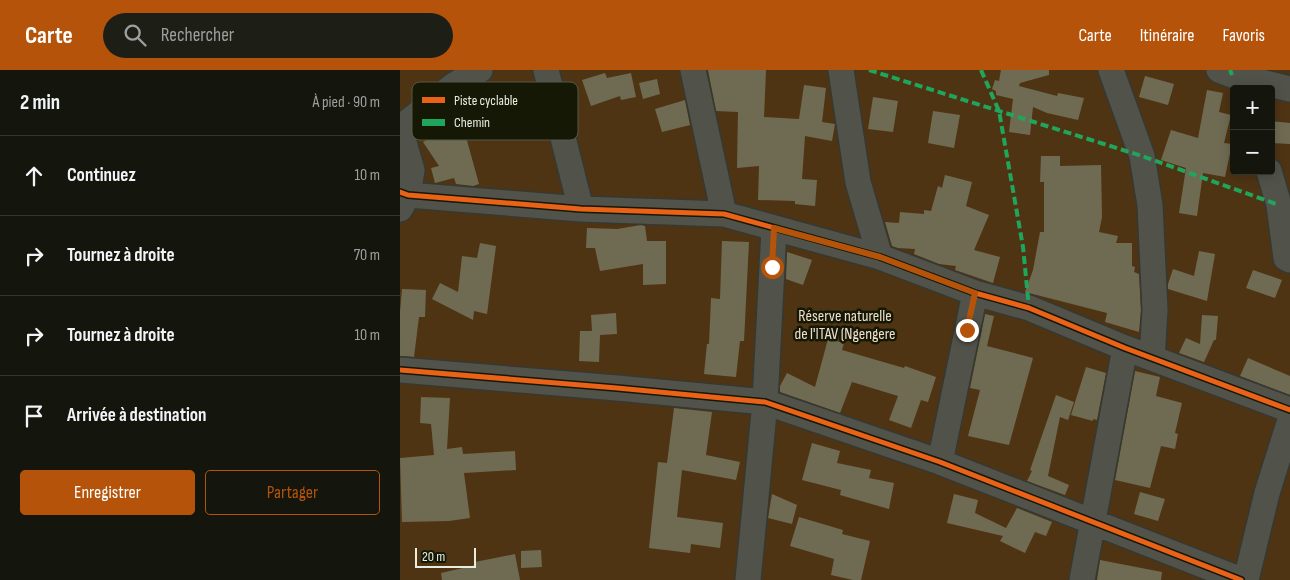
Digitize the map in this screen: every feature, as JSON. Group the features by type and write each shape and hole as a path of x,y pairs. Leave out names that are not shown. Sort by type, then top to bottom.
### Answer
{"street":[{"path":"459,82 480,70"},
{"path":"693,70 724,214"},
{"path":"841,70 858,182 880,257"},
{"path":"1111,70 1142,156 1150,205 1155,310 1152,358"},
{"path":"1229,78 1290,89"},
{"path":"412,119 400,129 412,170 403,199 581,209 724,214 880,257 975,293 1029,308 1125,348 1290,410"},
{"path":"564,140 581,209"},
{"path":"1271,175 1279,205 1286,258 1290,260"},
{"path":"748,580 765,402 774,228"},
{"path":"940,462 975,293"},
{"path":"1082,580 1125,348"},
{"path":"400,370 765,402 940,462 1241,580"},
{"path":"1246,580 1267,494 1290,420"}],"green space":[{"name":"Réserve naturelle de l'ITAV (Ngengere","path":"400,70 1290,70 1290,580 400,580"}],"building":[{"path":"708,70 766,70 764,117 799,119 804,85 826,88 822,122 835,124 832,141 805,136 802,179 817,180 815,206 795,204 795,201 758,200 759,166 737,168 738,112 716,111"},
{"path":"1001,70 1049,70 1049,75 1020,83 1019,86 1057,96 1058,93 1084,98 1078,120 1047,113 1033,107 1030,135 1009,132 1013,99 996,95 996,91 992,89 995,80 999,81"},
{"path":"605,73 607,78 631,73 636,97 621,100 620,96 591,106 582,80"},
{"path":"1145,76 1174,84 1168,105 1139,97"},
{"path":"657,79 660,94 643,99 639,83"},
{"path":"1207,90 1223,93 1219,112 1230,115 1224,143 1230,144 1230,153 1225,177 1203,173 1197,216 1179,213 1186,168 1161,160 1171,130 1198,138"},
{"path":"873,97 898,101 893,132 868,129"},
{"path":"685,100 690,125 662,132 655,109"},
{"path":"933,111 960,115 954,148 928,143"},
{"path":"1275,121 1290,123 1290,144 1275,143"},
{"path":"426,140 467,140 479,184 473,186 456,184 454,178 435,183 431,168 439,166 423,142"},
{"path":"1041,156 1060,156 1060,166 1101,165 1102,217 1099,232 1118,236 1116,243 1132,243 1132,266 1135,267 1134,272 1139,274 1141,310 1139,332 1105,322 1107,313 1025,292 1033,270 1040,232 1044,232 1044,182 1040,182"},
{"path":"945,175 972,182 966,206 989,215 974,250 1000,257 993,283 955,270 956,266 939,264 914,254 915,249 892,246 885,222 899,223 900,212 924,214 924,210 931,211 938,186 942,188"},
{"path":"645,226 647,241 666,241 666,284 643,285 643,264 600,271 595,248 586,248 587,228 617,229"},
{"path":"722,241 749,242 744,341 740,341 736,377 704,374 707,344 709,344 711,298 720,299"},
{"path":"480,243 496,246 487,314 474,311 473,320 432,299 440,283 458,292 462,256 477,258"},
{"path":"1199,251 1215,254 1207,301 1168,289 1173,269 1194,276"},
{"path":"787,252 812,260 803,285 786,279"},
{"path":"1253,270 1282,280 1275,298 1246,288"},
{"path":"402,289 426,290 425,317 419,317 414,357 400,356"},
{"path":"616,313 617,334 600,335 599,362 579,361 580,331 592,331 591,315"},
{"path":"985,314 994,316 987,346 1033,358 1009,445 968,436 980,390 970,388"},
{"path":"1202,315 1218,316 1216,340 1214,340 1204,362 1179,353 1186,338 1200,344"},
{"path":"828,339 844,343 842,350 904,368 905,366 936,377 928,402 921,400 911,428 889,420 898,396 852,382 840,413 780,392 780,386 787,373 815,387"},
{"path":"1248,358 1290,376 1290,395 1240,376"},
{"path":"1086,367 1106,373 1097,420 1093,419 1093,421 1071,415"},
{"path":"1135,371 1160,377 1156,396 1182,403 1175,433 1178,434 1175,449 1161,446 1150,488 1115,480"},
{"path":"1056,395 1074,402 1068,420 1060,417 1048,476 1069,485 1065,495 1027,481 1032,471 1030,470"},
{"path":"421,397 450,398 447,449 462,447 463,454 515,451 516,470 464,473 470,518 449,521 402,522 400,458 434,455 431,424 420,423"},
{"path":"674,408 712,412 706,455 740,462 736,480 682,470 677,517 723,523 720,548 691,544 690,553 649,548 658,462 667,463"},
{"path":"812,443 840,451 837,463 871,470 869,478 894,483 889,509 840,495 841,490 802,480"},
{"path":"1140,492 1165,499 1158,521 1134,514"},
{"path":"772,494 797,505 792,524 768,518"},
{"path":"954,494 978,500 975,513 1006,528 1017,508 1052,522 1046,536 1035,532 1025,553 1000,541 1003,536 947,523"},
{"path":"799,517 843,530 842,534 870,541 861,580 831,575 834,559 790,546"},
{"path":"541,550 542,567 521,568 521,551"},
{"path":"515,554 520,580 442,580 441,573 476,565 475,562"},
{"path":"1100,560 1162,572 1161,580 1097,580"}],"marked path":[{"path":"869,70 1142,156 1279,205"},
{"path":"981,70 999,111 1023,247 1029,308"},
{"path":"1230,70 1232,75"}],"cycle path":[{"path":"400,192 408,195 581,209 724,214 880,257 975,293 1029,308 1125,348 1290,410"},
{"path":"400,370 765,402 940,462 1241,580"}],"route":[{"path":"772,267 774,228 880,257 975,293 967,330"}]}
